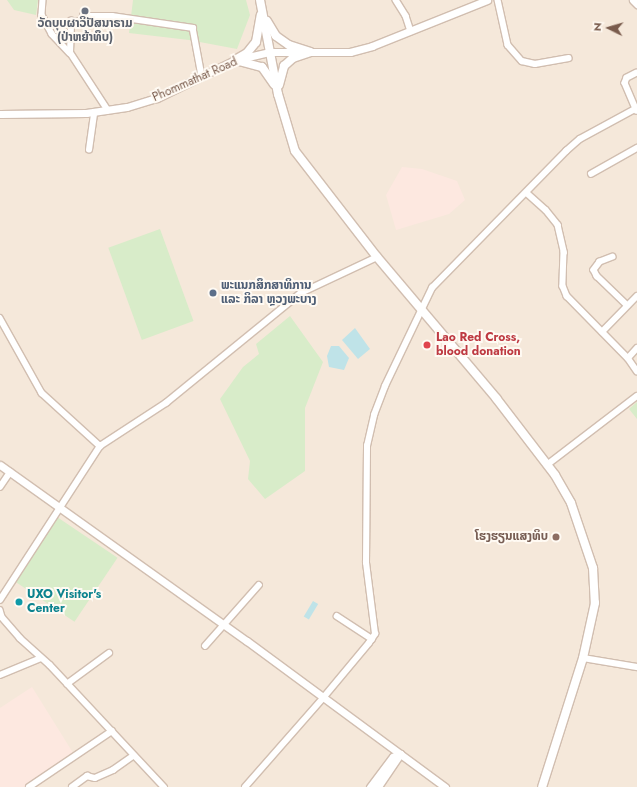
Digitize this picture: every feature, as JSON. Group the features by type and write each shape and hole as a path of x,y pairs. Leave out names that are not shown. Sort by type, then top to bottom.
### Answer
{"main road":[{"path":"260,0 278,94"},
{"path":"262,10 276,36 289,45 310,52"},
{"path":"235,60 247,53 256,42 262,10"},
{"path":"278,94 284,66 293,58 310,52"},
{"path":"235,60 262,67 271,77 278,94 295,151 377,257 423,309 547,465 571,503 593,568 593,619 583,658 542,786"}],"street":[{"path":"43,0 42,15 52,34 70,53 108,111"},
{"path":"396,0 406,16 411,31"},
{"name":"Phommathat Road","path":"0,114 94,113 108,111 157,98 235,60 271,52 350,52 372,46 487,0"},
{"path":"498,0 508,44 522,61 535,64 568,58"},
{"path":"633,0 637,4"},
{"path":"70,53 71,21 82,21 83,16 112,16 180,25 193,28 195,32 202,76"},
{"path":"245,787 324,697 372,639 375,625 366,563 367,446 374,415 385,386 437,281 527,193 566,151 580,139 637,109 625,83 627,78 637,73"},
{"path":"90,150 94,113"},
{"path":"591,174 637,148"},
{"path":"527,193 546,210 558,225 564,252 562,281 565,292 628,358 637,371"},
{"path":"0,600 58,507 100,446 166,403 301,293 377,257"},
{"path":"613,257 600,262 594,270 596,276 627,305"},
{"path":"602,332 637,296"},
{"path":"0,318 42,393 100,446"},
{"path":"628,358 637,348"},
{"path":"547,465 637,396"},
{"path":"0,465 324,697 445,787"},
{"path":"0,487 10,472"},
{"path":"205,646 225,626 259,585"},
{"path":"0,610 11,627 164,787"},
{"path":"337,616 372,639"},
{"path":"67,684 109,653"},
{"path":"0,675 41,658"},
{"path":"583,658 637,667"},
{"path":"29,787 112,731"},
{"path":"370,787 393,756 400,754"},
{"path":"378,787 400,754"},
{"path":"72,787 87,776 95,778 113,770 133,756"}],"shaded area":[{"path":"0,0 637,0 637,787 0,787"},
{"path":"402,167 422,169 457,181 465,200 449,214 396,230 386,195"},
{"path":"32,687 75,756 26,787 0,787 0,708"}],"green space":[{"path":"7,0 38,0 36,15 14,10"},
{"path":"133,0 246,0 250,15 237,49 189,40 129,33"},
{"path":"160,229 194,321 142,340 108,248"},
{"path":"290,316 323,362 305,408 305,471 265,499 248,479 250,461 220,399 243,367 259,354 256,344"},
{"path":"637,402 637,419 629,409"},
{"path":"57,517 118,558 74,622 14,581"}],"water":[{"path":"355,328 370,349 358,359 342,340"},
{"path":"331,346 339,346 349,358 344,370 329,367 327,356"},
{"path":"313,601 318,604 309,620 304,616"}],"place":[{"name":"ວັດບຸບຜາວິປັສນາຣາມ (ປ່າຫຍ້າທຶບ)","path":"85,11"},
{"name":"ພະແນກສຶກສາທິການ ແລະ ກິລາ ຫຼວງພະບາງ","path":"213,293"},
{"name":"Lao Red Cross, blood donation","path":"427,345"},
{"name":"ໂຮງຮຽນແສງທິບ","path":"556,537"},
{"name":"UXO Visitor's Center","path":"19,602"}]}
